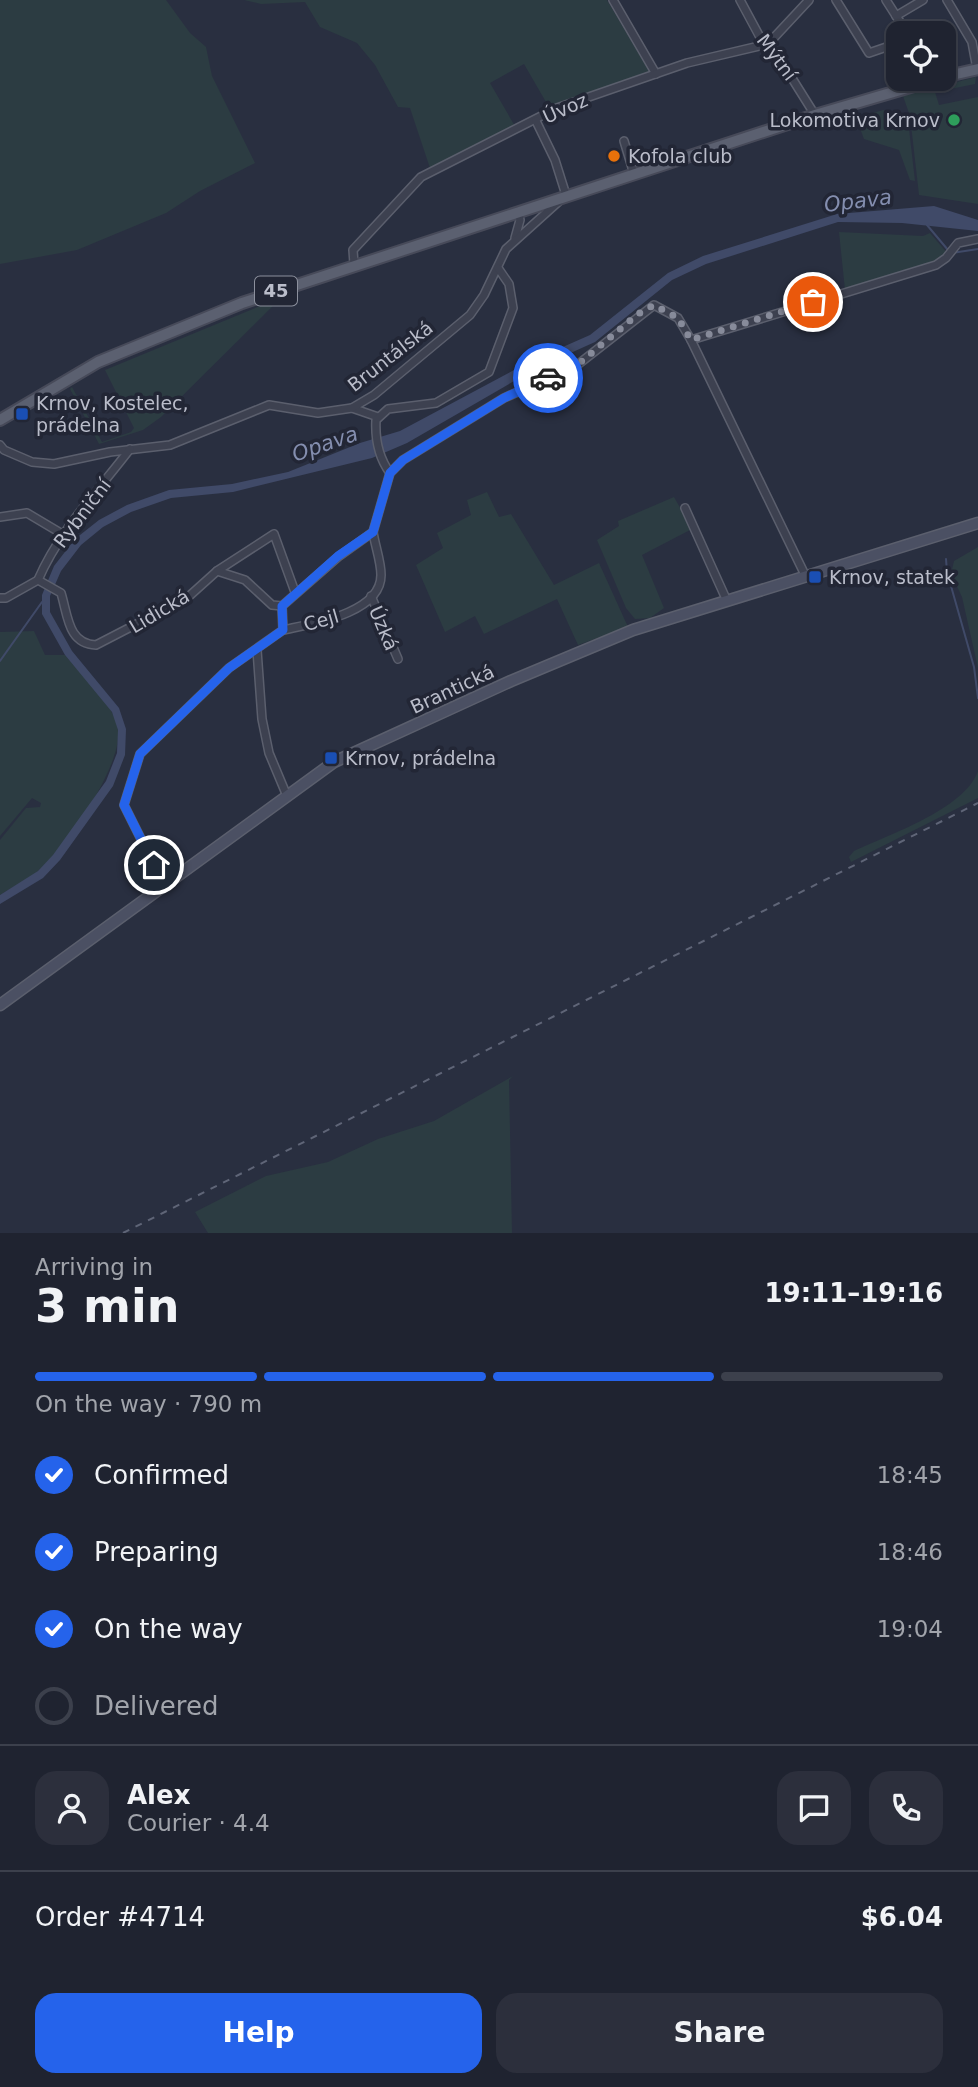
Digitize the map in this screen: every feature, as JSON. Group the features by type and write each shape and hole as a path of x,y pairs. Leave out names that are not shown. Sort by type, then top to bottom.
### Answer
{"main road":[{"name":"Bruntálská","path":"956,74 978,69"},
{"name":"Bruntálská","path":"0,420 98,362 242,303 815,114 895,91"}],"street":[{"path":"613,0 656,74"},
{"name":"Mýtní","path":"740,0 761,39 768,44 794,78 815,114"},
{"path":"768,44 809,0"},
{"path":"836,0 869,52 886,47"},
{"path":"886,0 899,21"},
{"path":"895,16 923,0"},
{"path":"947,0 972,42 978,69"},
{"name":"Úvoz","path":"354,264 353,250 421,177 557,108 656,74 768,44"},
{"path":"536,121 555,160 566,195"},
{"path":"624,141 634,173"},
{"name":"Bruntálská","path":"0,445 4,450 32,462 54,464 130,449 170,445 269,405 318,413 352,408 374,395 470,315 514,239 562,202 566,195"},
{"name":"Bruntálská","path":"514,239 520,220 518,211"},
{"path":"691,340 936,265 966,240 978,239"},
{"path":"390,473 383,462 375,433 378,417 388,409 436,403 489,372 513,308 509,284 498,268"},
{"path":"371,596 381,578 373,532 386,495 390,473 403,460 504,398 576,366 638,314 654,305 678,318 691,340 806,577"},
{"path":"352,408 378,417"},
{"name":"Rybniční","path":"41,581 48,558 130,449"},
{"path":"685,508 727,601"},
{"path":"0,517 27,513 64,535"},
{"name":"Brantická","path":"0,1005 334,762 510,681 633,630 978,523"},
{"path":"164,886 124,805 140,754 221,676 283,630 282,606 295,592 373,532"},
{"path":"217,571 274,534 295,592"},
{"path":"217,571 245,580 272,605 282,606"},
{"name":"Lidická","path":"41,581 58,591 74,637 85,645 96,645 187,598 217,571"},
{"path":"0,598 6,598 41,581"},
{"name":"Cejl","path":"283,630 338,619 371,596"},
{"name":"Úzká","path":"371,596 398,659"},
{"path":"257,650 262,719 269,753 287,796"}],"shaded area":[{"path":"0,0 166,0 190,33 206,47 212,76 255,163 200,191 166,213 77,250 0,264"},
{"path":"244,0 607,0 649,71 550,109 524,64 490,83 516,128 430,168 410,108 398,107 375,65 357,43 320,27 305,2 261,4"},
{"path":"976,77 975,84 956,88 956,82"},
{"path":"922,91 940,91 935,92 939,105 978,97 978,204 919,195 910,116 903,96"},
{"path":"883,110 908,120 915,181 910,180 899,150 864,139 856,118"},
{"path":"839,232 923,236 930,233 948,254 936,263 845,290"},
{"path":"282,297 161,417 143,430 99,444 70,389 72,387 102,442 131,432 134,428 105,370"},
{"path":"487,492 499,517 511,514 554,585 599,563 628,627 578,645 557,599 484,634 475,616 445,632 416,565 443,548 437,533 471,515 467,500"},
{"path":"674,497 692,529 642,555 664,608 650,618 635,619 626,608 597,540 619,526 618,521"},
{"path":"978,547 978,668 962,597 951,574 954,561"},
{"path":"34,631 45,655 65,655 104,700 118,730 117,745 102,785 62,846 37,872 0,895 0,840 26,808 40,807 41,803 32,798 0,836 0,632"},
{"path":"978,771 978,798 851,862 849,857 854,851 905,829 942,809 970,785"},
{"path":"513,1076 509,1080 512,1233 208,1233 195,1212 266,1176 328,1162 378,1139 434,1121"}],"water":[{"path":"934,206 978,220 978,231 902,223 838,222 706,264 672,280 595,342 535,369 407,443 372,458 233,492 171,498 131,512 103,527 81,545 61,571 50,596 50,612 72,651 119,708 126,729 125,755 113,786 60,860 43,878 0,904 0,895 38,871 53,855 106,781 117,753 118,730 112,712 65,655 42,614 42,595 54,566 75,539 99,520 127,505 169,490 232,484 288,472 360,443 400,431 531,361 590,335 668,273 703,256 837,214"}],"waterway":[{"path":"927,225 948,250"},
{"path":"952,253 978,249"},
{"path":"946,559 947,572 974,667 978,698"},
{"path":"0,661 42,602"}],"railway":[{"path":"123,1233 978,803"}],"way so far":[{"path":"548,378 576,366 638,314 654,305 665,308 678,318 691,340 813,302"}],"place":[{"name":"Lokomotiva Krnov","path":"954,120"},
{"name":"Kofola club","path":"614,156"},
{"name":"Krnov, Kostelec, prádelna","path":"22,414"},
{"name":"Krnov, statek","path":"815,577"},
{"name":"Krnov, prádelna","path":"331,758"}],"route":[{"path":"154,865 124,805 140,754 229,668 283,630 282,606 295,592 338,556 373,532 386,495 390,473 403,460 504,398 548,378"}],"water label":[{"name":"Opava","path":"858,201"},
{"name":"Opava","path":"325,444"}]}
